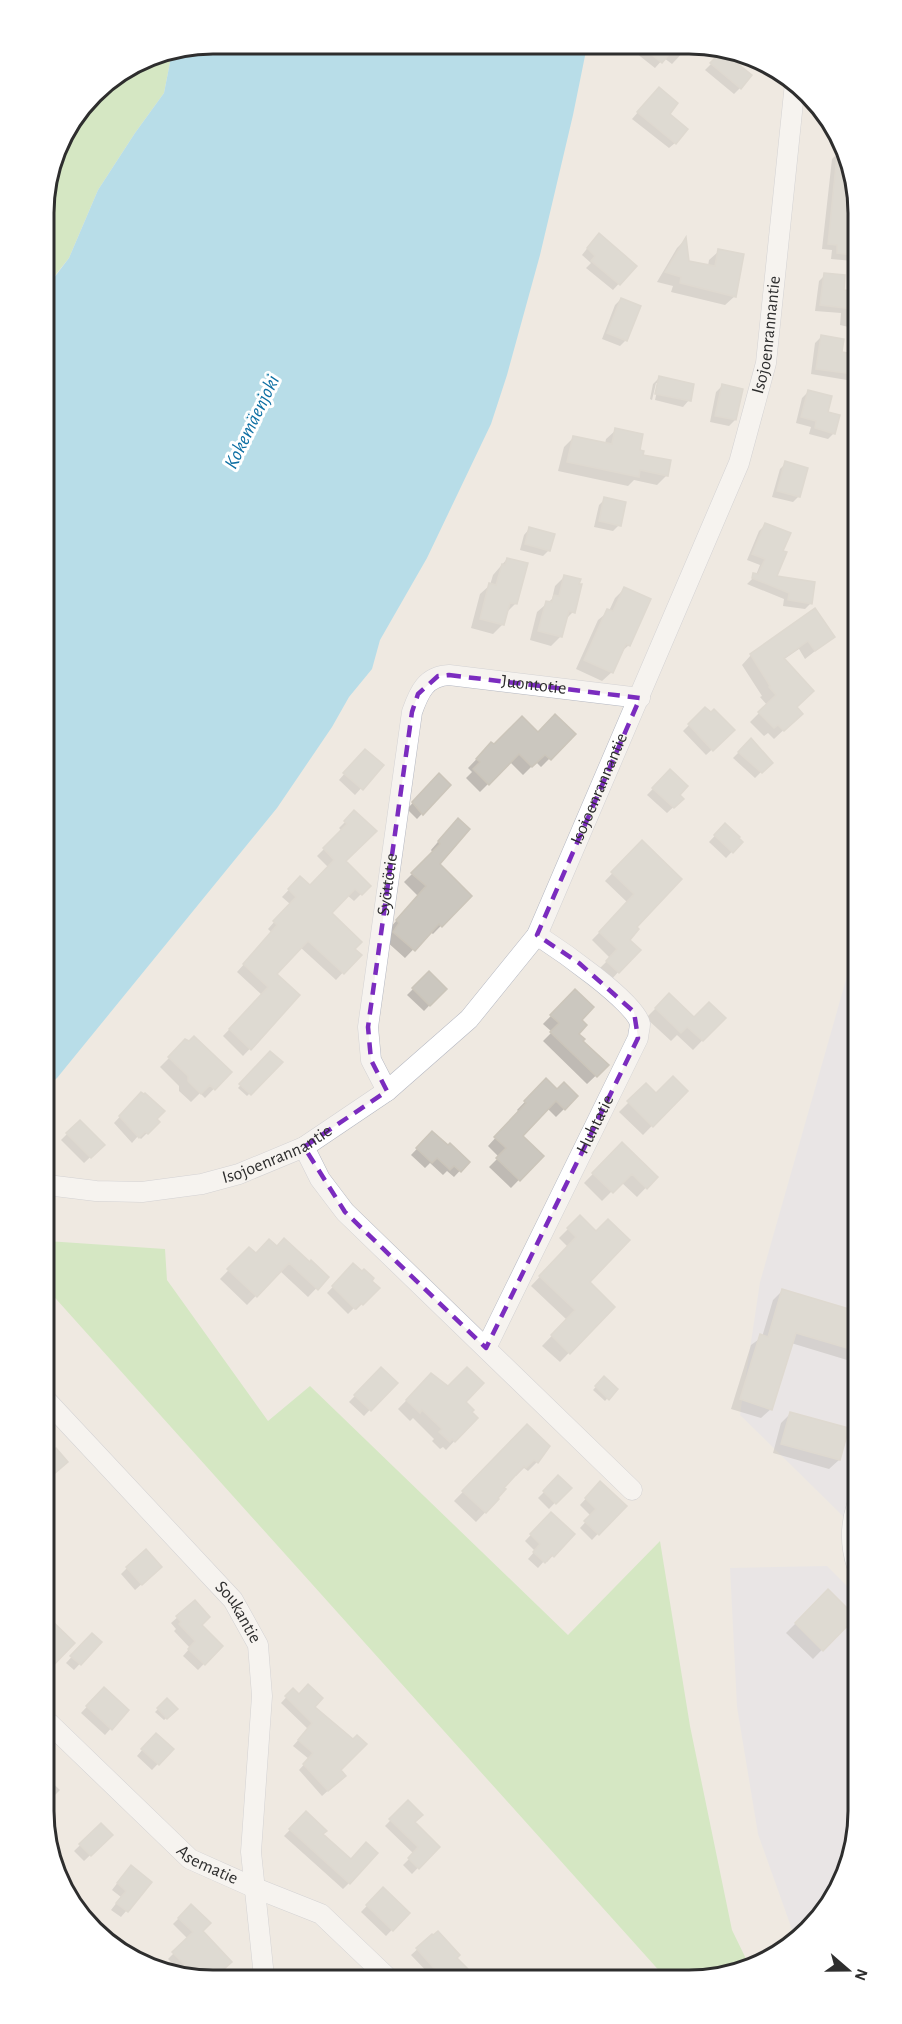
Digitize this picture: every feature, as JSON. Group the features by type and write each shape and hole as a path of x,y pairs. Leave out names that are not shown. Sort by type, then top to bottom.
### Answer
{"street":[{"name":"Isojoenrannantie","path":"54,1186 96,1191 142,1192 202,1184 239,1174 304,1147 387,1091 469,1019 537,935 739,463 766,363 794,93"},
{"name":"Juontotie","path":"429,682 438,676 449,675 640,698"},
{"name":"Syöttötie","path":"387,1091 371,1060 368,1027 411,712 418,694 429,682"},
{"name":"Huhtatie","path":"486,1348 638,1038 640,1024 634,1012 579,963 537,935"},
{"path":"304,1147 320,1179 345,1212 632,1490"},
{"name":"Soukantie","path":"54,1408 232,1600 258,1645 262,1696 251,1852 263,1970"},
{"name":"Asematie","path":"54,1728 190,1859 321,1914 380,1970"}],"highlighted area":[{"path":"449,675 640,698 537,935 579,963 634,1012 638,1038 486,1348 345,1212 304,1147 387,1091 371,1060 368,1027 412,712 418,694 438,676"}],"shaded area":[{"path":"848,973 848,1521 740,1415 760,1282"},
{"path":"827,1566 848,1587 848,1822 845,1842 840,1862 827,1891 793,1932 758,1834 737,1707 730,1568"}],"green space":[{"path":"171,60 164,93 98,190 69,258 54,277 55,192 62,162 70,143 93,108 108,93 133,75"},
{"path":"54,1241 165,1249 167,1280 268,1421 310,1386 568,1635 660,1541 690,1726 732,1930 746,1959 710,1969 659,1970 54,1297"}],"water":[{"name":"Kokemäenjoki","path":"202,54 585,54 540,255 491,424 427,558 380,640 372,669 349,697 332,727 277,808 54,1081 54,278 69,258 98,190 164,93 171,60"}],"building":[{"path":"651,54 669,54 662,63"},
{"path":"717,56 734,60 752,75 741,89 710,63"},
{"path":"659,87 678,103 670,114 688,129 676,144 637,112"},
{"path":"837,155 847,192 848,254 837,253 837,245 828,244"},
{"path":"599,233 637,266 620,285 591,261 595,256 587,248"},
{"path":"686,237 689,261 715,266 718,249 744,254 736,297 680,283 681,277 665,272"},
{"path":"824,273 845,275 844,290 848,290 848,308 820,305"},
{"path":"621,298 641,306 627,341 607,333"},
{"path":"821,335 844,339 842,352 848,353 848,373 816,369"},
{"path":"659,376 694,384 691,401 655,394"},
{"path":"722,384 743,389 736,420 715,416"},
{"path":"808,390 832,396 828,412 840,415 835,434 815,428 816,421 801,417"},
{"path":"615,428 643,434 640,450 644,451 643,455 671,460 668,476 640,470 639,477 567,462 573,436 612,444"},
{"path":"785,461 808,468 800,497 777,491"},
{"path":"604,497 626,502 621,526 599,521"},
{"path":"765,523 791,533 783,551 787,552 777,576 815,582 812,604 788,600 789,593 752,578 753,573 758,574 765,559 752,554"},
{"path":"529,527 555,534 550,551 525,544"},
{"path":"507,558 528,563 517,604 510,603 504,625 480,619 489,583 496,585 502,564 505,565"},
{"path":"564,575 581,579 579,584 582,584 575,613 569,611 562,637 538,631 546,601 552,602 554,595 559,596"},
{"path":"624,587 651,599 630,646 626,644 613,673 584,660 607,609 613,611"},
{"path":"815,608 835,637 815,651 808,641 784,658 814,691 797,707 803,714 784,731 778,725 774,728 758,712 776,695 750,654"},
{"path":"705,707 711,712 714,709 735,730 713,751 688,724"},
{"path":"555,714 576,734 551,760 545,755 532,767 519,754 489,785 473,769 480,762 476,759 491,742 494,744 522,716 538,732"},
{"path":"751,738 773,763 762,773 738,752"},
{"path":"365,749 384,765 363,790 343,773"},
{"path":"670,769 688,786 680,795 684,799 674,808 652,788"},
{"path":"439,773 451,785 423,815 412,802"},
{"path":"354,810 377,831 346,861 371,886 362,895 355,889 332,913 362,942 355,949 362,955 344,974 308,941 277,974 300,995 251,1050 229,1029 268,987 243,964 277,925 273,921 296,897 288,889 300,876 310,885 334,860 323,848 347,824 344,821"},
{"path":"458,818 470,829 440,864 472,896 442,927 439,924 415,951 393,932 399,923 396,920 426,886 411,873 440,844 438,841"},
{"path":"725,823 743,842 733,853 714,835"},
{"path":"642,840 682,879 637,927 639,929 630,940 641,950 619,973 606,961 617,949 599,932 634,894 611,872"},
{"path":"429,971 447,989 430,1006 412,988"},
{"path":"575,989 594,1007 582,1020 587,1025 579,1034 585,1039 583,1041 609,1065 597,1077 550,1032 559,1023 550,1015"},
{"path":"669,993 694,1017 709,1002 726,1018 703,1041 687,1027 681,1033 655,1008"},
{"path":"194,1036 232,1072 215,1090 210,1085 201,1094 188,1081 188,1076 168,1057 185,1039 189,1041"},
{"path":"270,1051 283,1062 251,1095 239,1084"},
{"path":"673,1076 688,1091 653,1127 627,1101 646,1083 656,1093"},
{"path":"546,1078 557,1089 564,1082 578,1096 565,1110 556,1101 523,1136 544,1156 520,1181 496,1158 506,1148 494,1137"},
{"path":"141,1092 165,1111 157,1119 160,1122 148,1134 145,1132 139,1138 119,1116"},
{"path":"80,1120 105,1145 91,1158 66,1133"},
{"path":"432,1131 448,1145 450,1143 470,1162 461,1172 454,1166 450,1170 437,1158 432,1163 416,1148"},
{"path":"622,1142 658,1177 647,1189 632,1174 613,1193 592,1173"},
{"path":"580,1215 596,1231 608,1219 630,1240 590,1282 615,1307 570,1354 551,1335 575,1310 539,1276 576,1237 567,1228"},
{"path":"284,1238 329,1277 318,1290 289,1263 257,1297 227,1269 249,1247 256,1253 269,1239 277,1246"},
{"path":"353,1263 374,1278 372,1281 380,1288 363,1305 361,1303 355,1309 332,1286"},
{"path":"782,1289 848,1309 848,1348 796,1333 772,1410 740,1399 760,1334 768,1337"},
{"path":"381,1367 398,1383 371,1411 354,1395"},
{"path":"467,1367 484,1383 466,1402 478,1418 455,1442 452,1439 450,1442 439,1432 442,1429 422,1410 420,1413 406,1400 431,1373 448,1386"},
{"path":"604,1376 618,1389 609,1400 595,1386"},
{"path":"790,1412 848,1428 840,1460 781,1444"},
{"path":"527,1424 550,1446 538,1463 534,1460 526,1468 524,1466 486,1513 462,1491"},
{"path":"56,1448 68,1462 54,1474 54,1450"},
{"path":"558,1475 572,1488 556,1504 543,1491"},
{"path":"600,1481 627,1506 599,1535 584,1521 596,1509 585,1498"},
{"path":"551,1512 575,1534 554,1557 552,1555 545,1563 533,1552 540,1544 530,1534"},
{"path":"146,1549 162,1567 142,1585 126,1567"},
{"path":"828,1589 848,1609 848,1625 823,1651 795,1623"},
{"path":"195,1600 210,1617 202,1625 223,1646 205,1665 188,1649 195,1641 179,1624 181,1622 176,1616"},
{"path":"54,1623 75,1643 54,1665"},
{"path":"92,1633 102,1642 81,1665 70,1656"},
{"path":"308,1684 323,1698 315,1707 353,1739 357,1735 367,1744 341,1770 346,1776 328,1791 303,1764 313,1753 298,1740 312,1723 285,1696 293,1688 299,1694"},
{"path":"104,1687 129,1710 112,1730 86,1706"},
{"path":"167,1698 178,1709 167,1719 157,1708"},
{"path":"156,1733 174,1749 159,1765 141,1749"},
{"path":"408,1800 423,1815 415,1822 440,1847 419,1869 408,1858 418,1847 389,1819"},
{"path":"306,1811 327,1831 323,1834 351,1859 366,1842 378,1853 350,1884 289,1829"},
{"path":"101,1823 113,1835 91,1856 79,1844"},
{"path":"131,1865 152,1882 128,1912 116,1903 126,1891 117,1883"},
{"path":"383,1887 410,1913 393,1931 366,1905"},
{"path":"191,1904 211,1923 203,1931 232,1962 223,1970 188,1968 172,1952 193,1932 178,1918"},
{"path":"438,1931 460,1955 457,1958 469,1970 436,1970 416,1948"}]}
